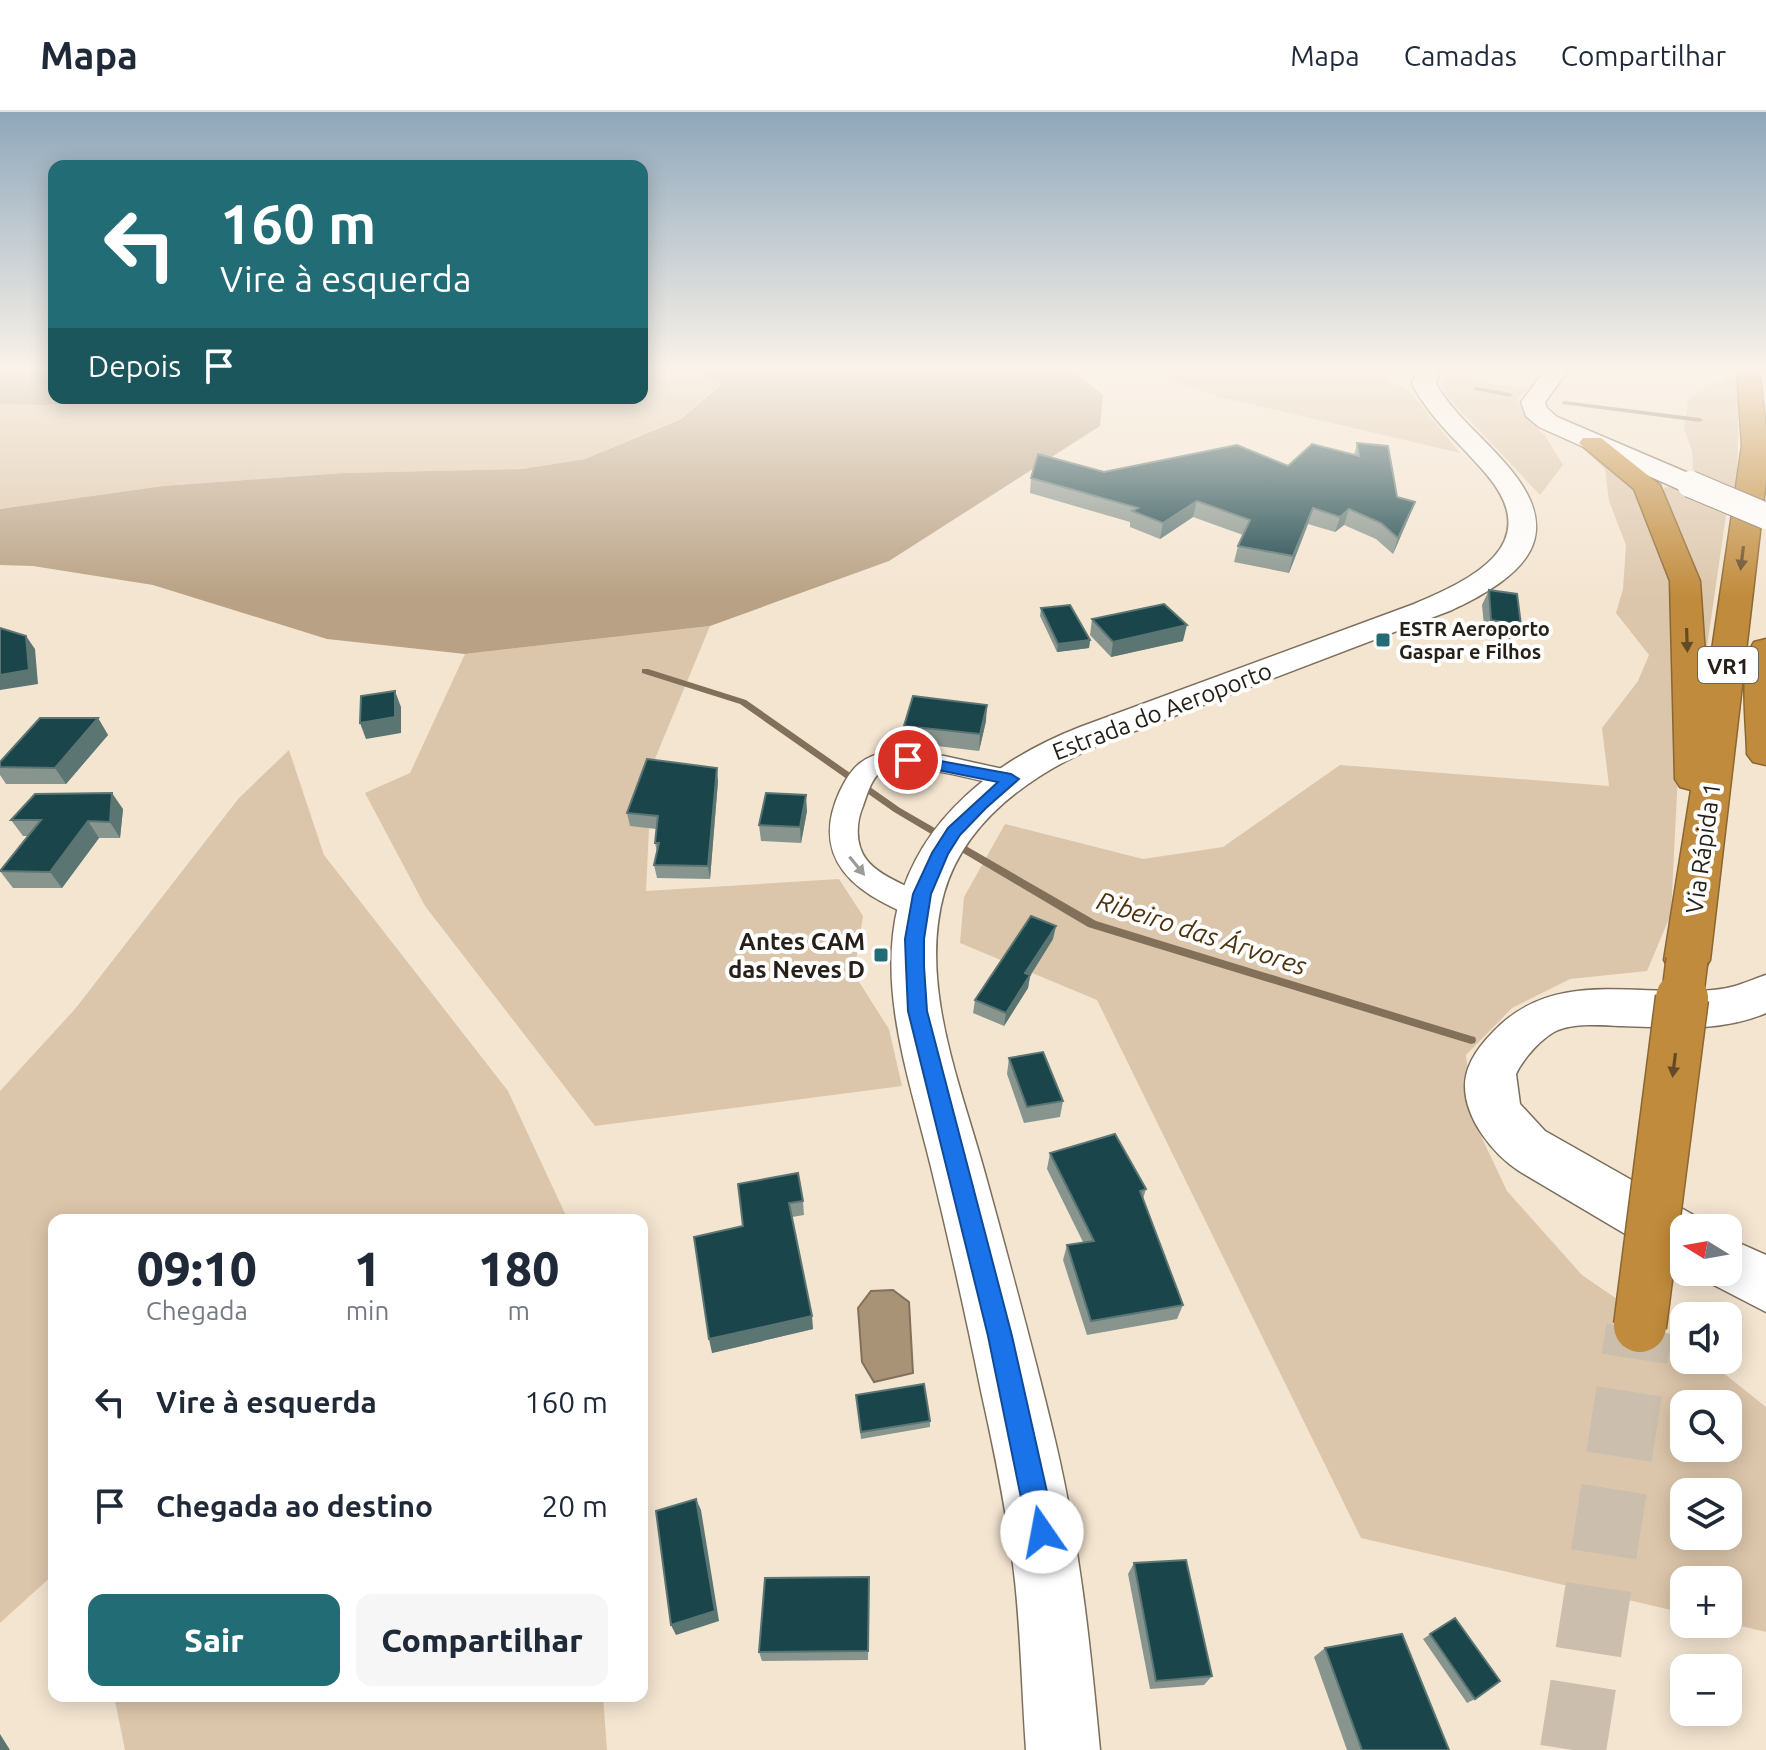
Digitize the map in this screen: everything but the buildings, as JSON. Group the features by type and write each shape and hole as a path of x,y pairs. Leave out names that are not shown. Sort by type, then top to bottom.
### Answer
{"highway":[{"path":"1595,445 1646,485 1685,581 1691,758 1704,853"},
{"name":"Via Rápida 1","path":"1640,1326 1755,445"},
{"path":"1646,485 1666,480 1690,484"},
{"name":"VR1","path":"1766,649 1763,682 1766,754"}],"main road":[{"name":"Estrada do Aeroporto","path":"1063,1750 1052,1606 1042,1532 1000,1336 917,1011 914,939 923,896 940,853 954,832 980,804 1040,759 1106,730 1437,604 1476,587 1501,568 1520,540 1523,518 1509,485 1471,445"},
{"path":"1598,445 1766,516"},
{"path":"1670,1231 1600,1193 1519,1141 1498,1117 1488,1083 1509,1047 1532,1023 1553,1013 1590,1008 1728,1007 1766,993"},
{"path":"1742,1272 1766,1285"}],"street":[{"path":"923,896 876,887 847,854 843,834 844,813 858,784 878,762 908,760 1011,779"}],"shaded area":[{"path":"0,445 617,445 585,459 522,469 343,473 163,486 0,509"},
{"path":"618,445 1070,445 889,561 710,626 465,654 327,639 153,585 33,566 0,565 0,509 163,486 343,473 522,469 585,459"},
{"path":"1428,445 1454,445 1460,453"},
{"path":"1493,445 1551,445 1563,465 1540,495"},
{"path":"1580,445 1587,445 1605,456 1631,486 1674,586 1680,734 1671,914 1647,971 1570,979 1512,1008 1466,1055 1473,1119 1507,1191 1582,1275 1670,1335 1670,1374 1725,1374 1766,1407 1766,1632 1742,1626 1742,1566 1670,1566 1670,1610 1361,1538 1097,1000 960,943 964,897 1005,824 1143,859 1223,847 1340,765 1609,786 1602,728 1638,681 1649,655 1616,613 1623,589 1626,545 1609,501 1605,469"},
{"path":"1690,445 1738,445 1737,490 1693,471"},
{"path":"1665,487 1681,489 1727,508 1707,647 1704,646 1690,567 1661,492"},
{"path":"710,626 652,766 646,891 839,879 863,916 854,974 889,1029 902,1086 595,1126 425,906 365,793 410,773 465,654"},
{"path":"289,750 324,855 508,1091 565,1214 48,1214 48,1579 0,1623 0,1091 75,1009 239,798"},
{"path":"893,1290 909,1302 913,1373 874,1382 862,1362 858,1308 871,1291"},
{"path":"115,1702 603,1702 607,1750 125,1750"}],"waterway":[{"name":"Ribeiro das Árvores","path":"645,671 743,702 897,810 1092,924 1471,1040"}],"tunnel":[{"path":"1639,1331 1640,1326"},
{"path":"1573,1750 1639,1329"}],"place":[{"name":"ESTR Aeroporto Gaspar e Filhos","path":"1383,640"},
{"name":"Antes CAM das Neves D","path":"881,955"}],"route":[{"path":"908,760 1011,779 980,804 954,832 940,853 922,894 914,939 915,966 917,1011 1000,1336 1042,1532"}]}
